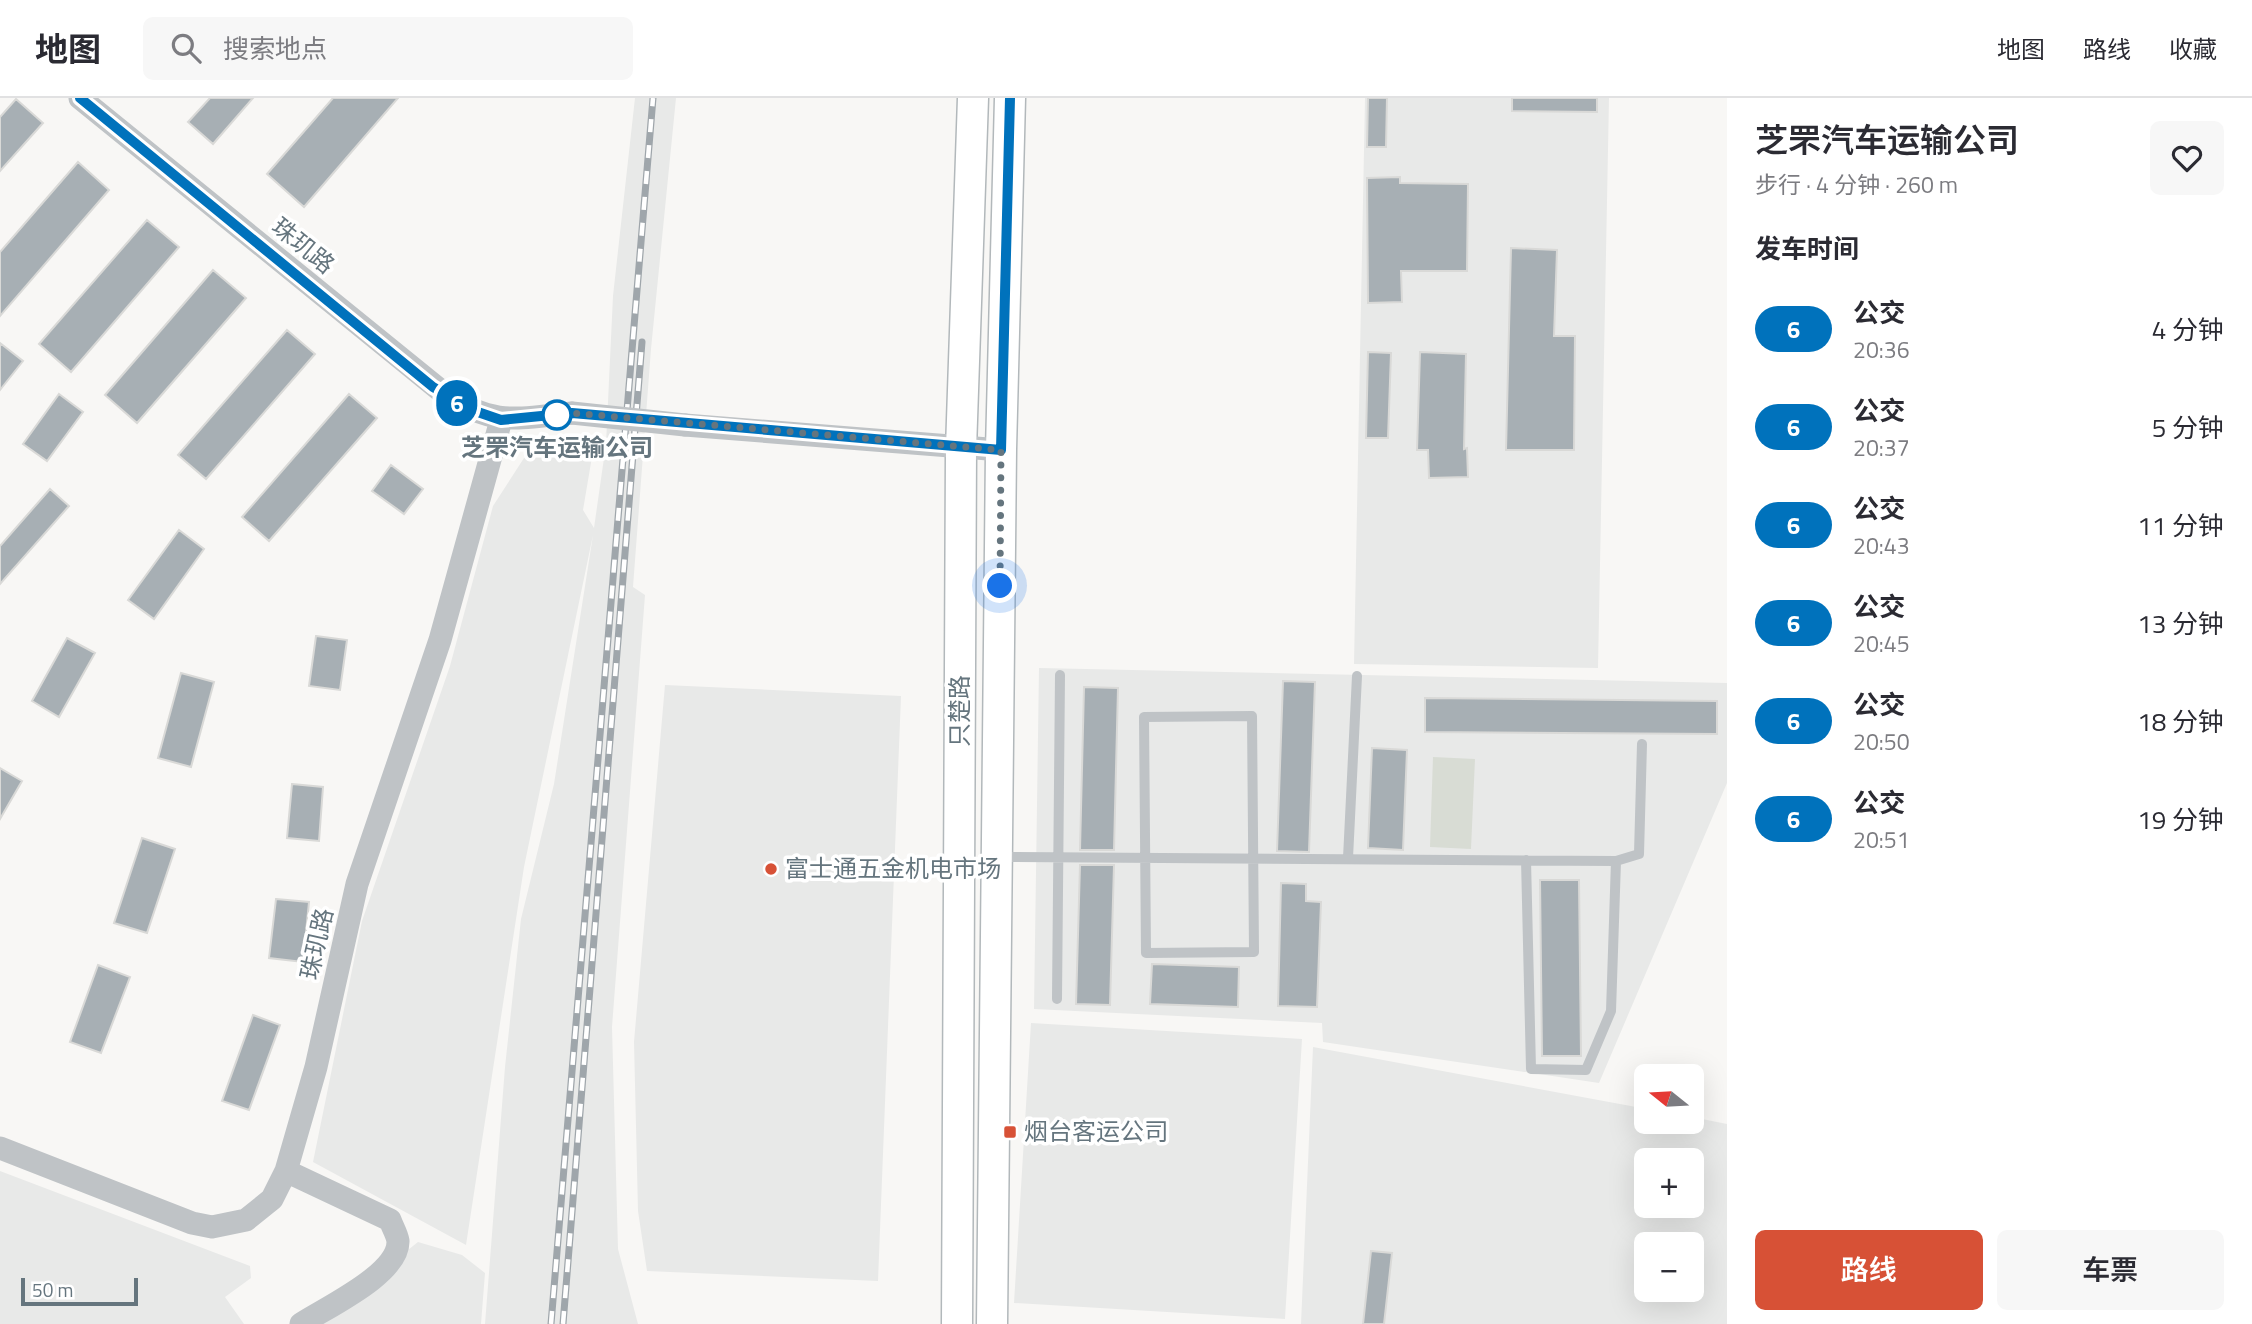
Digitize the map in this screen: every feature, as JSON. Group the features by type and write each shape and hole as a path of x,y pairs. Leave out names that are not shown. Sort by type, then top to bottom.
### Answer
{"main road":[{"name":"只楚路","path":"957,1324 961,449 973,98"},
{"name":"只楚路","path":"992,1324 1001,450 1010,98"}],"street":[{"name":"珠玑路","path":"80,98 433,387 472,410 501,420 572,413 961,449 1001,450"},
{"name":"珠玑路","path":"0,1148 192,1223 212,1227 246,1220 272,1199 286,1171 316,1067 357,884 440,640 501,420"},
{"path":"286,1171 390,1220 398,1239 396,1253 387,1269 301,1324"}],"lane":[{"path":"1057,999 1060,675"},
{"path":"1348,858 1357,676"},
{"path":"1252,716 1253,858 1254,952 1146,953 1144,717 1252,716"},
{"path":"997,857 1616,861 1639,854 1642,744"},
{"path":"1526,860 1531,1069 1586,1070 1611,1011 1616,861"}],"shaded area":[{"path":"635,98 676,98 651,349 633,587 645,595 612,1027 618,1249 638,1324 485,1324 505,1067 521,919 554,784 593,535 524,867 466,1245 313,1162 362,921 450,666 493,506 524,458 546,444 594,445 583,510 594,528 606,444 613,296"},
{"path":"1365,98 1609,98 1598,668 1354,664"},
{"path":"1039,668 1727,683 1727,783 1599,1083 1323,1042 1322,1023 1034,1009"},
{"name":"富士通五金机电市场","path":"665,685 901,696 878,1281 647,1271 638,1211 634,1042"},
{"path":"1433,757 1475,759 1471,849 1430,847"},
{"path":"1031,1023 1302,1039 1285,1319 1014,1303"},
{"path":"1313,1047 1634,1107 1634,1134 1704,1134 1704,1119 1727,1124 1727,1324 1301,1324"},
{"path":"0,1171 250,1266 251,1278 225,1297 244,1324 0,1324"},
{"path":"418,1242 462,1255 485,1273 481,1324 315,1324"}],"building":[{"path":"210,98 253,98 213,144 188,122"},
{"path":"333,98 398,98 304,207 267,174"},
{"path":"1368,98 1387,98 1386,147 1367,147"},
{"path":"1512,98 1597,98 1597,112 1512,111"},
{"path":"16,99 43,123 0,171 0,117"},
{"path":"78,162 109,190 0,316 0,252"},
{"path":"1400,177 1400,183 1468,184 1467,271 1401,271 1402,302 1368,303 1367,178"},
{"path":"147,220 179,247 71,372 39,344"},
{"path":"1511,248 1557,250 1554,336 1575,336 1574,450 1506,450"},
{"path":"213,270 246,298 137,423 105,395"},
{"path":"287,330 315,354 206,479 178,455"},
{"path":"0,343 23,361 0,390"},
{"path":"1368,352 1391,353 1388,438 1366,438"},
{"path":"1420,352 1466,354 1464,449 1467,448 1468,477 1429,478 1428,450 1417,450"},
{"path":"59,394 83,412 47,461 23,444"},
{"path":"349,394 377,418 269,541 242,517"},
{"path":"391,465 423,489 404,514 372,491"},
{"path":"50,489 69,506 0,584 0,546"},
{"path":"179,530 204,549 154,619 128,600"},
{"path":"316,636 347,640 340,690 309,686"},
{"path":"67,638 95,653 59,717 32,701"},
{"path":"181,673 214,682 191,767 158,758"},
{"path":"1283,681 1315,682 1309,852 1277,851"},
{"path":"1084,687 1118,688 1114,850 1080,850"},
{"path":"1425,698 1717,701 1717,734 1425,732"},
{"path":"1372,748 1407,750 1403,850 1368,848"},
{"path":"0,768 22,781 0,819"},
{"path":"292,784 323,787 319,841 287,838"},
{"path":"142,838 175,849 147,933 114,923"},
{"path":"1080,865 1114,865 1110,1005 1076,1004"},
{"path":"1540,880 1579,880 1581,1056 1542,1056"},
{"path":"1281,883 1306,884 1306,901 1321,902 1317,1007 1278,1006"},
{"path":"276,899 309,902 303,962 269,958"},
{"path":"1152,964 1239,967 1238,1007 1150,1004"},
{"path":"98,965 130,977 101,1053 70,1042"},
{"path":"253,1015 280,1025 249,1110 222,1101"},
{"path":"1371,1251 1392,1253 1384,1324 1363,1324"}],"railway":[{"path":"551,1324 653,98"},
{"path":"563,1324 642,342"}],"bus line":[{"name":"6","path":"80,98 433,387 472,410 501,420 572,413 961,449 1001,450 1010,98"}],"place":[{"name":"芝罘汽车运输公司","path":"557,415"},
{"name":"富士通五金机电市场","path":"771,869"},
{"name":"烟台客运公司","path":"1010,1132"}],"route":[{"path":"557,415 548,415 572,413 961,449 1001,450 1000,586"}]}
